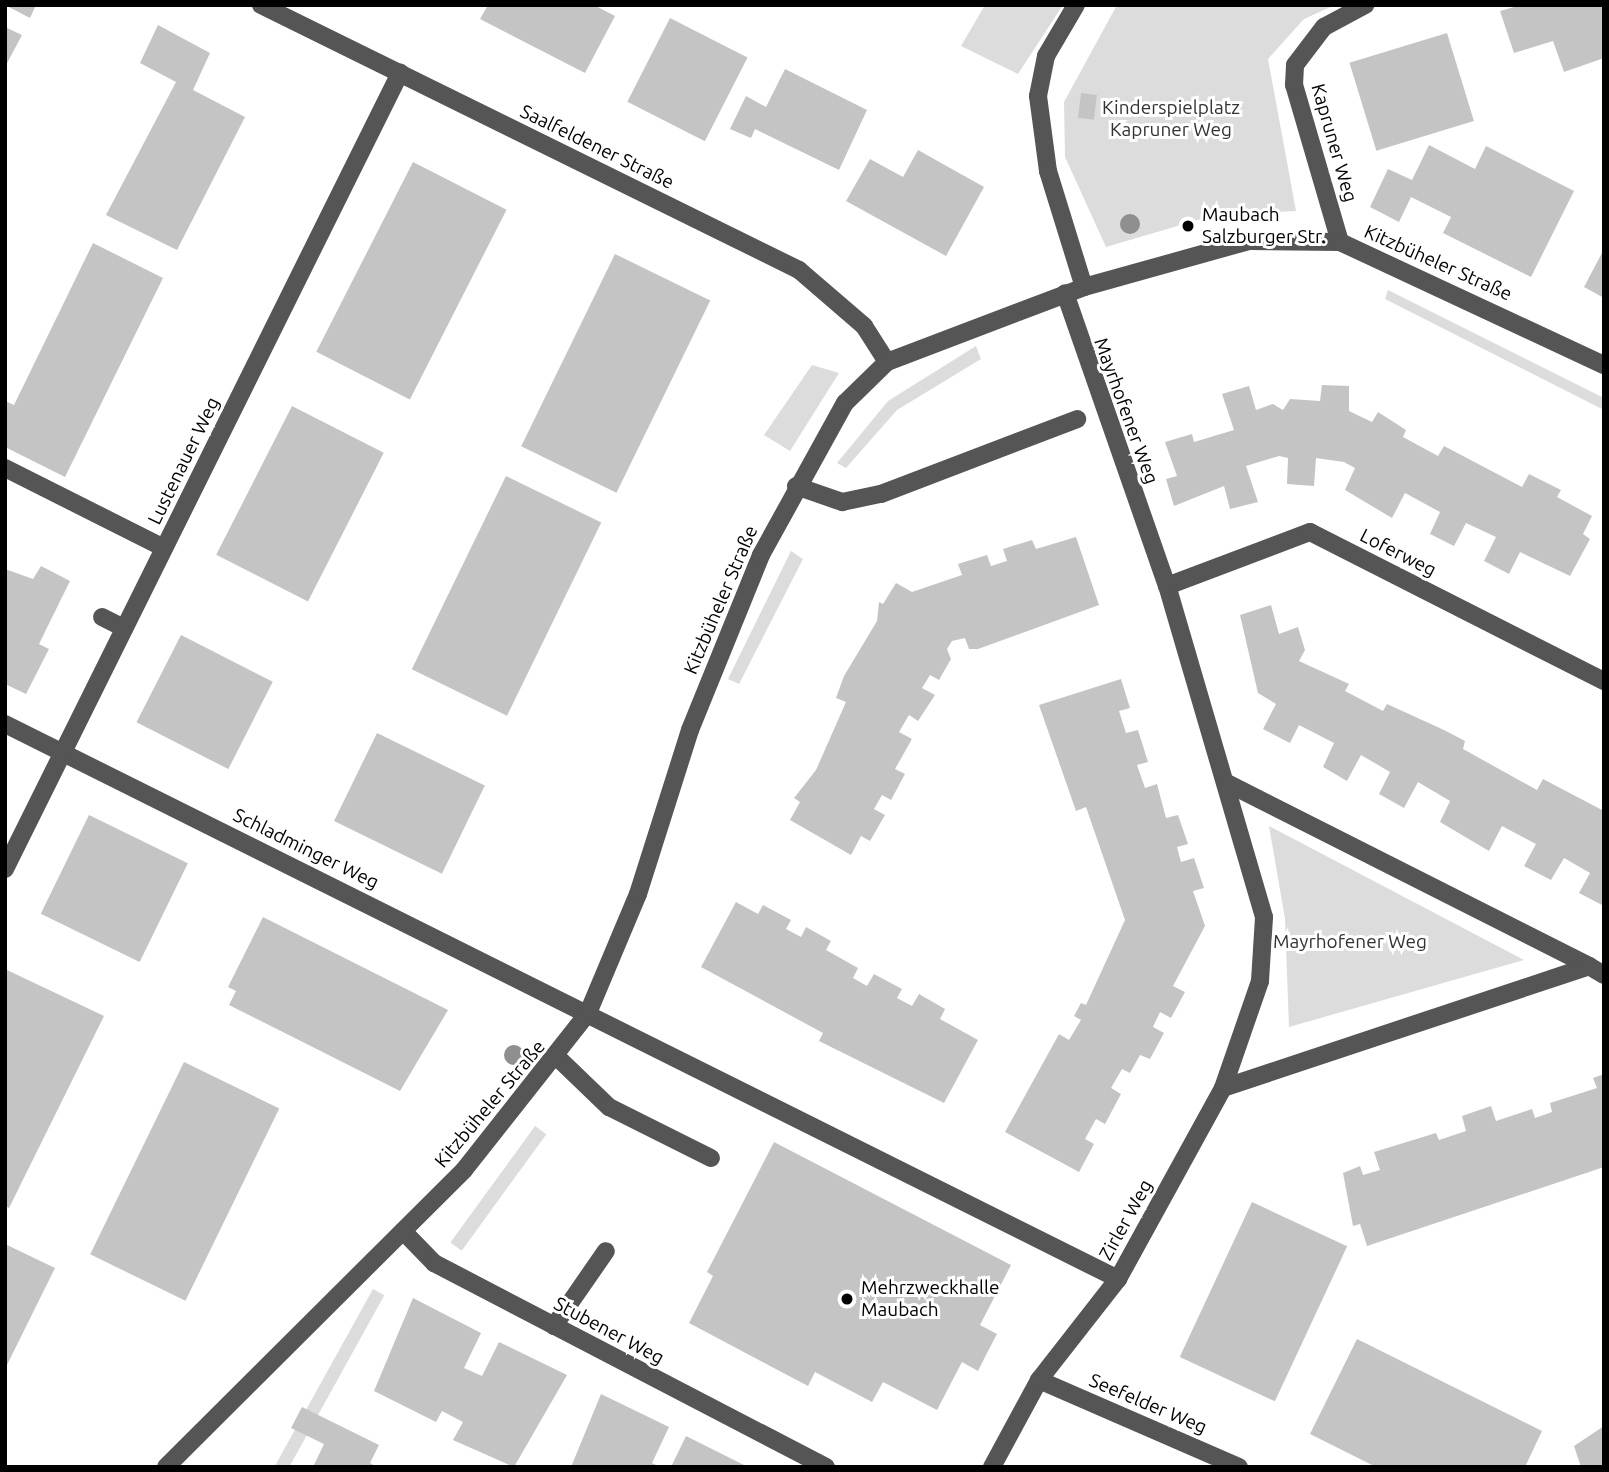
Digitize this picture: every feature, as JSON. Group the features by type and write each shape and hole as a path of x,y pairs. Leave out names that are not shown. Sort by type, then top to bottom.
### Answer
{"street":[{"name":"Saalfeldener Straße","path":"261,5 799,270 864,326 887,362"},
{"path":"1076,5 1046,57 1038,96 1045,159 1084,286"},
{"name":"Kapruner Weg","path":"1340,242 1294,85 1295,65 1324,27 1365,5"},
{"name":"Lustenauer Weg","path":"5,869 400,72"},
{"name":"Kitzbüheler Straße","path":"166,1467 403,1231 558,1058 588,1013 638,894 723,640 796,486 845,403 887,362 1084,286 1249,241 1340,242 1604,365"},
{"name":"Mayrhofener Weg","path":"1065,293 1167,586 1227,783 1264,917 1259,981 1223,1088"},
{"path":"796,486 842,502 880,494 1077,419"},
{"path":"5,468 164,548"},
{"name":"Loferweg","path":"1167,586 1310,532 1604,681"},
{"path":"102,617 124,628"},
{"name":"Schladminger Weg","path":"5,724 588,1013"},
{"path":"1227,783 1597,971"},
{"path":"1223,1088 1597,971"},
{"name":"Zirler Weg","path":"588,1013 1118,1279 1223,1088"},
{"path":"558,1058 609,1107 711,1158"},
{"name":"Stubener Weg","path":"403,1231 434,1264 554,1325 801,1461 826,1467"},
{"path":"554,1325 606,1251"},
{"path":"992,1467 1039,1380 1118,1279"},
{"name":"Seefelder Weg","path":"1039,1380 1240,1467"}],"green space":[{"path":"985,5 1063,5 1018,74 961,46"},
{"name":"Kinderspielplatz Kapruner Weg","path":"1117,5 1335,5 1304,19 1268,59 1296,211 1215,215 1106,247 1065,157 1064,102"},
{"path":"1388,290 1604,398 1604,410 1385,299"},
{"path":"976,346 981,359 897,410 846,468 837,463 888,401"},
{"path":"812,365 839,373 790,451 764,435"},
{"path":"791,551 803,559 739,684 728,679"},
{"name":"Mayrhofener Weg","path":"1269,826 1524,960 1289,1027 1285,919"},
{"path":"535,1126 546,1134 462,1251 450,1242"},
{"path":"373,1289 384,1295 289,1467 274,1467"}],"building":[{"path":"5,5 36,5 30,18"},
{"path":"488,5 594,5 615,16 585,73 480,19"},
{"path":"1521,5 1604,5 1604,58 1564,72 1553,41 1514,53 1500,11"},
{"path":"670,18 748,57 705,141 627,102"},
{"path":"158,25 210,53 193,90 245,117 177,250 106,215 176,82 140,63"},
{"path":"5,27 22,35 5,67"},
{"path":"1447,33 1474,121 1376,151 1349,63"},
{"path":"785,69 867,110 839,170 755,129 751,138 730,129 746,96 766,107"},
{"path":"1081,93 1097,95 1094,120 1078,118"},
{"path":"1429,145 1475,169 1486,146 1574,191 1531,277 1443,233 1451,217 1411,197 1399,222 1370,207 1388,169 1412,180"},
{"path":"918,150 984,187 946,256 846,201 870,159 903,177"},
{"path":"413,162 507,210 410,399 316,352"},
{"path":"93,243 163,278 65,477 5,447 5,401 14,405"},
{"path":"1604,249 1604,298 1584,287"},
{"path":"615,254 710,300 616,493 521,446"},
{"path":"1322,385 1349,386 1349,411 1372,422 1378,412 1406,430 1403,437 1438,456 1444,446 1522,487 1529,474 1561,490 1557,497 1592,516 1583,534 1590,539 1570,576 1520,552 1509,574 1484,561 1496,537 1466,523 1454,546 1430,534 1440,512 1405,493 1392,518 1345,490 1355,468 1344,462 1316,458 1314,486 1287,484 1288,458 1279,456 1246,466 1258,502 1230,509 1224,486 1174,506 1166,479 1177,476 1165,442 1192,434 1194,442 1234,430 1222,394 1249,386 1256,410 1273,404 1283,410 1290,399 1320,401"},
{"path":"292,406 384,453 308,602 216,555"},
{"path":"506,476 601,522 507,716 412,669"},
{"path":"1076,537 1099,605 978,649 969,649 965,638 952,641 947,649 951,659 939,680 930,675 922,688 935,695 918,721 909,715 899,732 912,739 895,769 905,774 891,800 882,795 874,809 885,815 870,841 861,836 851,855 790,820 800,802 794,798 816,770 846,702 836,698 844,676 877,621 879,602 883,604 896,583 912,592 962,575 958,564 987,555 991,566 1007,561 1003,549 1032,540 1036,549"},
{"path":"41,566 70,581 39,644 49,649 26,694 5,684 5,569 33,579"},
{"path":"1271,605 1279,634 1298,627 1305,650 1299,661 1349,684 1345,691 1383,711 1387,704 1444,730 1465,741 1463,749 1537,790 1543,779 1604,811 1604,906 1579,893 1590,873 1564,858 1551,880 1524,866 1536,844 1502,826 1489,851 1440,822 1450,801 1418,782 1404,808 1379,794 1390,772 1361,755 1347,781 1323,767 1334,743 1299,725 1290,743 1263,729 1276,704 1258,693 1240,615"},
{"path":"181,635 273,682 228,769 137,722"},
{"path":"1121,679 1130,708 1119,711 1126,733 1138,730 1148,762 1137,765 1145,788 1157,784 1166,818 1178,815 1188,844 1177,847 1181,862 1194,858 1204,888 1193,891 1205,926 1173,986 1185,992 1171,1018 1160,1012 1153,1027 1164,1033 1150,1059 1140,1055 1130,1073 1122,1069 1111,1088 1121,1094 1105,1124 1096,1119 1085,1139 1094,1144 1079,1172 1005,1132 1059,1034 1069,1040 1081,1020 1074,1016 1081,1003 1086,1005 1125,920 1086,807 1076,811 1039,705"},
{"path":"377,733 485,786 442,874 334,821"},
{"path":"89,815 188,863 140,962 41,914"},
{"path":"736,902 758,914 763,905 791,920 786,929 801,937 806,927 831,941 826,950 858,968 853,978 867,986 874,974 902,989 897,998 912,1006 919,994 945,1009 940,1019 978,1040 944,1103 819,1041 823,1033 701,967"},
{"path":"263,917 448,1010 400,1091 229,1005 236,991 228,987"},
{"path":"7,970 104,1016 9,1208 5,1206"},
{"path":"184,1062 279,1108 185,1301 90,1254"},
{"path":"1604,1074 1604,1167 1367,1246 1360,1224 1353,1226 1343,1173 1360,1166 1363,1175 1380,1170 1374,1152 1436,1133 1439,1140 1466,1131 1462,1116 1491,1106 1496,1121 1532,1109 1535,1118 1552,1112 1550,1103 1597,1088 1593,1078"},
{"name":"Mehrzweckhalle Maubach","path":"774,1142 1011,1265 980,1325 997,1334 978,1371 962,1362 937,1410 883,1382 872,1402 815,1372 808,1386 689,1323 713,1276 707,1272"},
{"path":"1252,1202 1347,1246 1275,1401 1180,1357"},
{"path":"5,1244 55,1268 5,1369"},
{"path":"413,1298 481,1333 464,1368 482,1376 499,1342 567,1375 514,1467 453,1440 463,1422 442,1411 436,1422 374,1391"},
{"path":"1357,1339 1542,1431 1525,1467 1376,1467 1310,1434"},
{"path":"601,1394 669,1427 652,1463 660,1467 571,1467"},
{"path":"302,1407 379,1445 370,1463 377,1467 313,1467 324,1444 291,1428"},
{"path":"1604,1426 1604,1467 1581,1467 1574,1446"},
{"path":"686,1436 748,1467 671,1467"}],"place":[{"name":"Maubach Salzburger Str.","path":"1188,226"},
{"name":"Mehrzweckhalle Maubach","path":"847,1299"}]}
